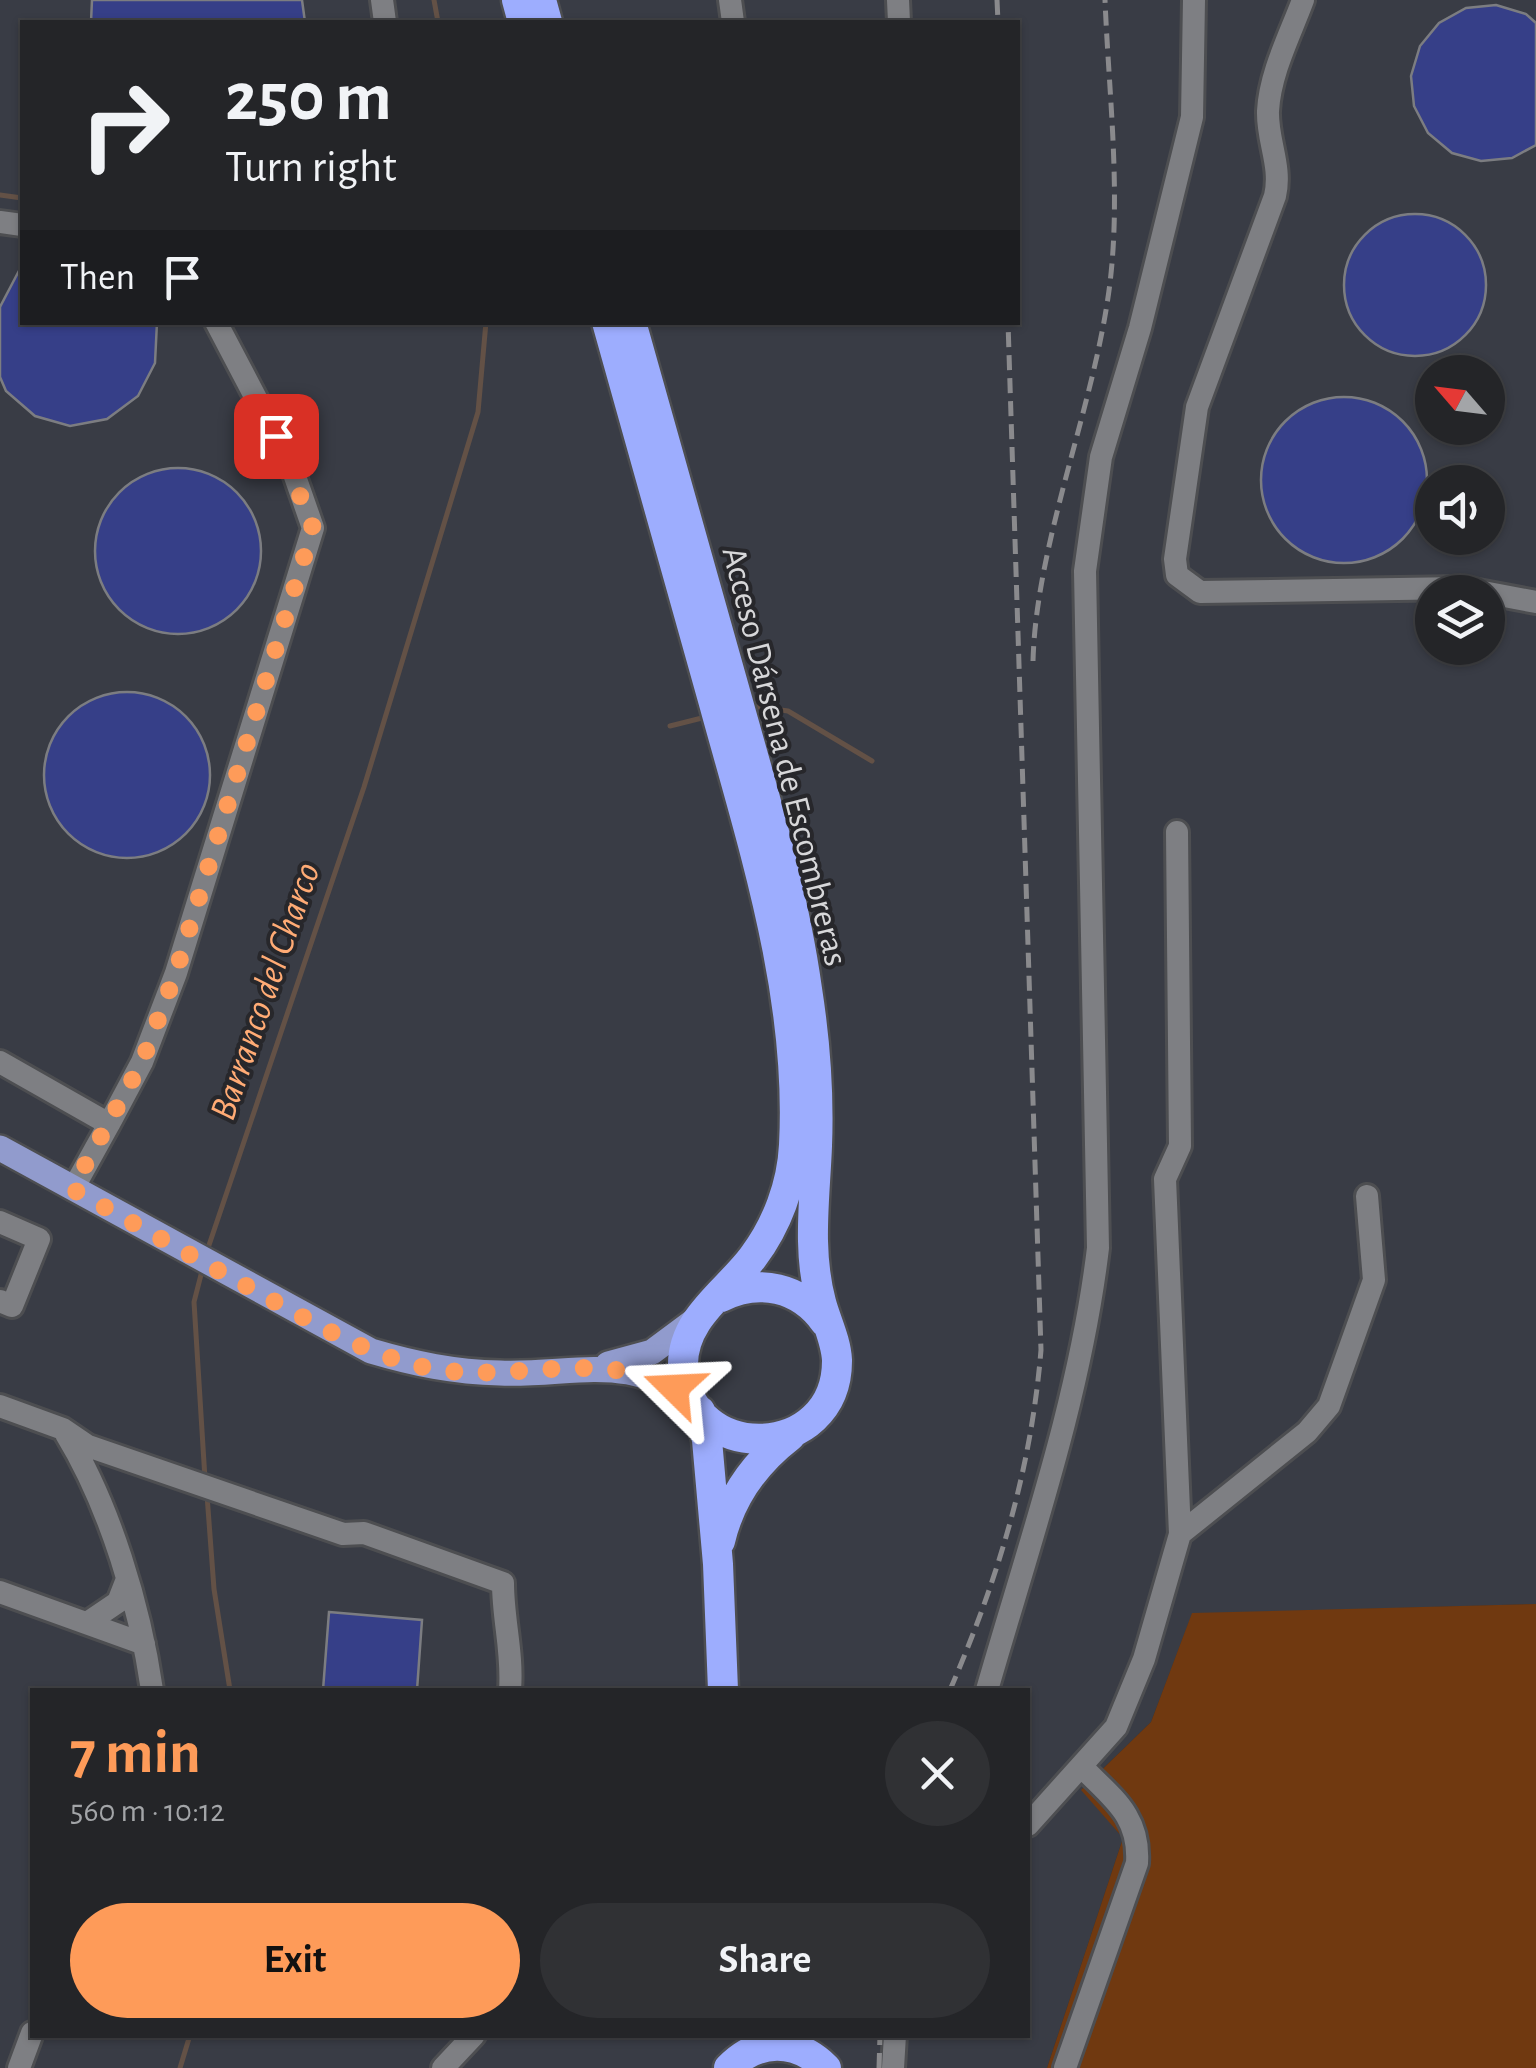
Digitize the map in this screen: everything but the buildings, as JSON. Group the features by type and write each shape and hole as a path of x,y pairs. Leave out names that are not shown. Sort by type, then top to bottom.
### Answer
{"highway":[{"name":"Acceso Dársena de Escombreras","path":"608,325 752,840 778,955 789,1031 794,1141 788,1183 763,1243 708,1308 687,1340 683,1364 707,1440 718,1564"},
{"name":"Acceso Dársena de Escombreras","path":"632,325 774,834 801,950 817,1100 813,1261 837,1358 835,1382 827,1401 806,1425 770,1453 747,1480 728,1515 718,1564"},
{"path":"708,1308 742,1288 776,1288 810,1304 831,1334"},
{"path":"698,1409 726,1432 751,1440 775,1439 806,1425"},
{"path":"718,1564 723,1688"},
{"path":"743,2052 793,2042 826,2068"}],"main road":[{"path":"0,1148 371,1351 434,1369 504,1373 573,1368 652,1352 708,1308"},
{"path":"573,1368 646,1375 674,1388 698,1409"}],"lane":[{"path":"988,1688 1068,1409 1090,1312 1098,1248 1085,572 1101,457 1140,328 1192,117 1194,0"},
{"path":"1302,0 1270,95 1269,130 1279,180 1275,196 1191,432 1175,560 1177,576 1200,592 1462,588 1536,602"},
{"path":"72,1189 142,1062 176,972 313,528 290,465 218,325"},
{"path":"1030,1823 1116,1727 1144,1659 1180,1534 1165,1179 1180,1146 1176,832"},
{"path":"0,1062 109,1124"},
{"path":"1180,1534 1307,1432 1330,1406 1374,1280 1367,1196"},
{"path":"0,1222 39,1240 12,1306 0,1301"},
{"path":"0,1406 63,1430 88,1446 343,1534 364,1533 503,1584 503,1610 513,1651 510,1688"},
{"path":"63,1430 80,1458 127,1579 152,1688"},
{"path":"87,1624 118,1602 127,1579"},
{"path":"0,1592 144,1644"},
{"path":"1065,2068 1137,1863 1139,1836 1131,1819 1081,1766"},
{"path":"19,2068 30,2038"},
{"path":"443,2068 471,2038"},
{"path":"893,2068 894,2038"}],"shaded area":[{"path":"0,0 1536,0 1536,1604 1192,1614 1151,1722 1082,1789 1123,1838 1047,2068 0,2068"},
{"path":"1536,1604 1536,2068 1047,2068 1123,1838 1081,1790 1151,1722 1192,1613"}],"waterway":[{"name":"Barranco del Charco","path":"434,0 438,20"},
{"path":"0,195 20,198"},
{"name":"Barranco del Charco","path":"207,1251 364,787 478,412 486,325"},
{"path":"752,706 788,711 872,761"},
{"path":"670,726 706,717"},
{"name":"Barranco del Charco","path":"203,1267 194,1302 205,1479"},
{"name":"Barranco del Charco","path":"207,1495 214,1589 230,1688"},
{"name":"Barranco del Charco","path":"180,2068 189,2038"}],"railway":[{"path":"997,0 998,20"},
{"path":"1033,661 1043,574 1099,348 1112,267 1114,152 1105,0"},
{"path":"951,1688 1010,1524 1029,1439 1041,1350 1008,325"},
{"path":"879,2068 880,2038"}],"route":[{"path":"276,436 313,528 176,972 142,1062 72,1189 371,1351 434,1369 504,1373 617,1369 646,1375 674,1388"}]}
